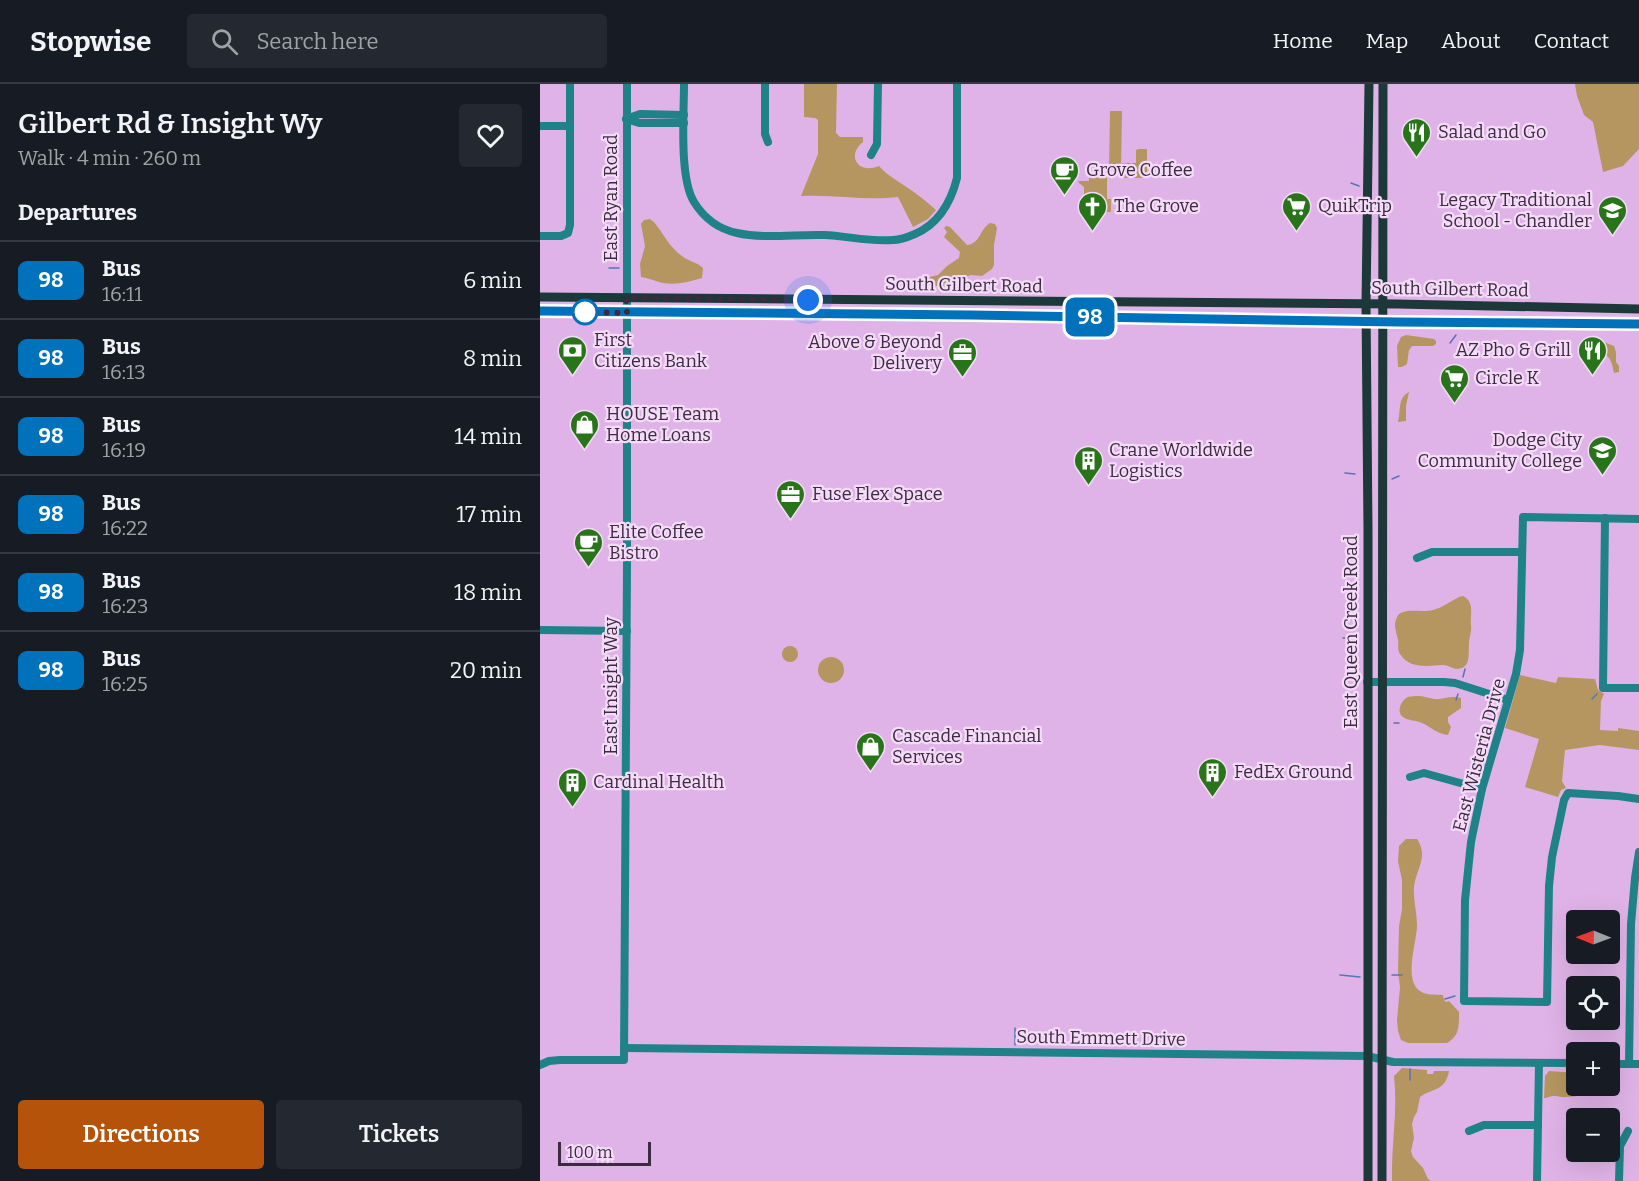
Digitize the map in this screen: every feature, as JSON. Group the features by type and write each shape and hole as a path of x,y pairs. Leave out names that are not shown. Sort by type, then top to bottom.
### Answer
{"main road":[{"name":"East Queen Creek Road","path":"1369,84 1366,304 1367,682 1375,1058 1382,1181"},
{"name":"East Queen Creek Road","path":"1368,1181 1375,1058 1382,681 1383,84"},
{"name":"South Gilbert Road","path":"540,297 1384,304 1639,309"},
{"path":"1012,301 1012,316"},
{"path":"1190,303 1190,318"},
{"name":"South Gilbert Road","path":"540,311 1639,324"},
{"path":"1367,493 1382,493"}],"street":[{"path":"540,236 561,236 568,232 570,225 570,84"},
{"name":"East Ryan Road","path":"627,84 627,313"},
{"path":"684,84 684,159 688,192 713,223 725,229 752,235 826,235 873,240 894,240 925,229 933,223 947,204 954,191 957,178 957,84"},
{"path":"765,84 765,134 768,142"},
{"path":"871,155 877,144 878,84"},
{"path":"626,119 640,114 684,119"},
{"path":"540,126 570,126"},
{"name":"East Insight Way","path":"540,1065 560,1060 624,1060 627,313"},
{"name":"East Wisteria Drive","path":"1605,518 1523,517 1520,650 1516,674 1475,815 1465,900 1464,1001 1547,1002 1549,886 1564,800 1568,793 1639,799"},
{"path":"1639,519 1605,518 1603,688 1639,688"},
{"path":"1417,558 1432,552 1522,552"},
{"path":"540,630 627,631"},
{"path":"1367,682 1455,683 1508,700"},
{"path":"1410,777 1424,773 1482,789"},
{"path":"1629,1064 1632,912 1639,852"},
{"path":"1630,1004 1639,1004"},
{"name":"South Emmett Drive","path":"624,1048 1375,1058 1396,1062 1566,1064"},
{"path":"1537,1181 1539,1063"},
{"path":"1620,1064 1639,1064"},
{"path":"1468,1131 1484,1125 1538,1125"},
{"path":"1619,1181 1620,1146 1628,1131"}],"shaded area":[{"path":"804,84 837,84 836,133 840,137 863,137 863,142 855,152 855,158 860,166 872,168 879,166 921,197 936,210 928,219 913,227 898,197 801,196 818,154 818,120 804,117"},
{"path":"1575,84 1639,84 1639,149 1623,166 1603,172 1593,122 1584,115"},
{"path":"1110,111 1122,111 1121,170 1109,170"},
{"path":"1147,149 1147,178 1122,178 1122,163 1136,163 1136,150"},
{"path":"1089,177 1107,177 1107,199 1111,199 1111,212 1090,212 1091,198 1084,197 1084,187 1078,181 1089,181"},
{"path":"650,219 678,253 703,268 702,278 670,284 641,277 640,264 645,246 641,224 644,220"},
{"path":"990,223 995,224 997,228 992,269 982,276 970,275 954,286 923,283 925,278 938,275 959,258 960,252 944,237 947,232 944,228 946,226 950,227 967,245 975,242"},
{"path":"1406,335 1434,339 1436,344 1412,346 1409,350 1407,364 1398,367 1397,346 1401,337"},
{"path":"1601,341 1614,346 1619,372 1614,373 1606,355 1589,346 1590,343"},
{"path":"1409,392 1406,421 1398,422 1401,401"},
{"path":"1463,596 1469,602 1471,609 1469,656 1465,666 1456,669 1445,665 1419,666 1404,659 1399,651 1395,627 1399,614 1407,611 1433,610"},
{"path":"790,646 796,648 798,654 796,660 790,662 784,660 782,654 784,648"},
{"path":"831,657 840,661 844,670 840,679 831,683 822,679 818,670 822,661"},
{"path":"1520,675 1556,683 1558,677 1595,679 1598,690 1604,694 1601,701 1600,730 1618,731 1618,728 1639,731 1639,750 1600,745 1565,750 1562,781 1566,788 1561,790 1558,797 1525,787 1539,739 1505,728"},
{"path":"1408,697 1434,699 1461,698 1461,708 1448,717 1451,727 1448,735 1401,715 1400,706 1403,701"},
{"path":"1406,839 1417,839 1422,852 1414,887 1417,925 1412,978 1420,991 1443,995 1444,1000 1449,1001 1459,1012 1457,1034 1447,1043 1408,1043 1401,1040 1398,1031 1402,880 1398,861 1399,846"},
{"path":"1402,1068 1427,1070 1427,1074 1433,1074 1434,1071 1449,1071 1442,1086 1420,1097 1412,1124 1414,1138 1411,1151 1413,1157 1431,1181 1392,1181 1394,1076"},
{"path":"1549,1071 1566,1072 1566,1096 1578,1096 1544,1098 1545,1076"}],"waterway":[{"path":"1351,183 1359,186"},
{"path":"609,268 619,268"},
{"path":"1450,343 1456,335"},
{"path":"1345,473 1355,474"},
{"path":"1392,479 1399,476"},
{"path":"1343,638 1358,638"},
{"path":"1463,677 1465,669"},
{"path":"1456,700 1458,694"},
{"path":"1592,699 1597,694"},
{"path":"1394,723 1399,723"},
{"path":"1340,975 1360,977"},
{"path":"1392,975 1402,975"},
{"path":"1445,999 1455,996"},
{"path":"1015,1028 1015,1045"},
{"path":"1410,1069 1410,1080"}],"bus line":[{"name":"98","path":"540,311 1639,324"}],"place":[{"name":"Salad and Go","path":"1417,158"},
{"name":"Grove Coffee","path":"1065,196"},
{"name":"The Grove","path":"1093,232"},
{"name":"QuikTrip","path":"1297,232"},
{"name":"Legacy Traditional School - Chandler","path":"1613,236"},
{"name":"First Citizens Bank","path":"573,376"},
{"name":"AZ Pho & Grill","path":"1592,376"},
{"name":"Above & Beyond Delivery","path":"963,378"},
{"name":"Circle K","path":"1454,404"},
{"name":"HOUSE Team Home Loans","path":"585,450"},
{"name":"Dodge City Community College","path":"1603,476"},
{"name":"Crane Worldwide Logistics","path":"1088,486"},
{"name":"Fuse Flex Space","path":"791,520"},
{"name":"Elite Coffee Bistro","path":"588,568"},
{"name":"Cascade Financial Services","path":"871,772"},
{"name":"FedEx Ground","path":"1213,798"},
{"name":"Cardinal Health","path":"572,808"}],"route":[{"path":"585,312 627,313 626,298 808,300"}]}
